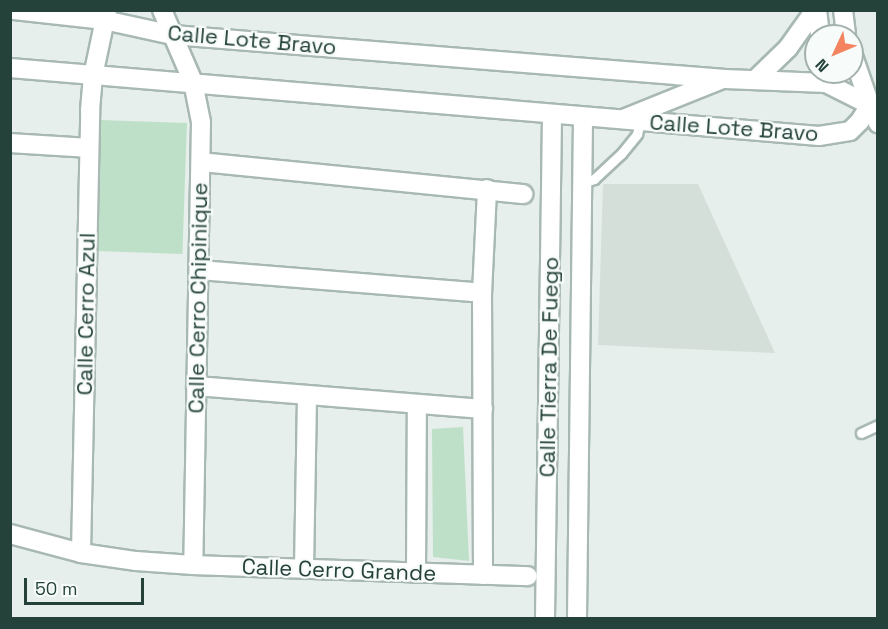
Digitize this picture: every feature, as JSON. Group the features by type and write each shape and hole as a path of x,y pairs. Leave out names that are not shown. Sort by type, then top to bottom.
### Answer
{"street":[{"name":"Calle Lote Bravo","path":"14,10 106,15 173,35 725,79 804,79"},
{"name":"Calle Cerro Chipinique","path":"162,10 193,82 201,122 193,565"},
{"path":"755,80 788,48 816,10"},
{"name":"Calle Cerro Azul","path":"81,553 89,148 93,75 106,15"},
{"name":"Calle Lote Bravo","path":"10,68 193,82 583,118 819,136 850,131 874,104 836,84"},
{"path":"620,121 725,79"},
{"path":"864,81 874,104 878,123"},
{"name":"Calle Tierra De Fuego","path":"545,618 552,115"},
{"name":"Calle Tierra De Fuego","path":"577,618 583,118"},
{"path":"10,143 89,148"},
{"path":"201,162 523,194"},
{"path":"483,575 483,293 487,189"},
{"path":"199,270 483,293"},
{"path":"196,386 483,409"},
{"path":"304,569 307,395"},
{"path":"417,405 417,573"},
{"name":"Calle Cerro Grande","path":"10,534 81,553 193,565 528,576"}],"lane":[{"path":"582,183 594,179 621,154 637,134 640,122"},
{"path":"861,433 878,425"}],"shaded area":[{"path":"603,184 698,184 775,353 598,345"}],"green space":[{"path":"101,120 187,123 182,254 96,251"},
{"path":"463,427 469,561 433,557 432,429"}]}
